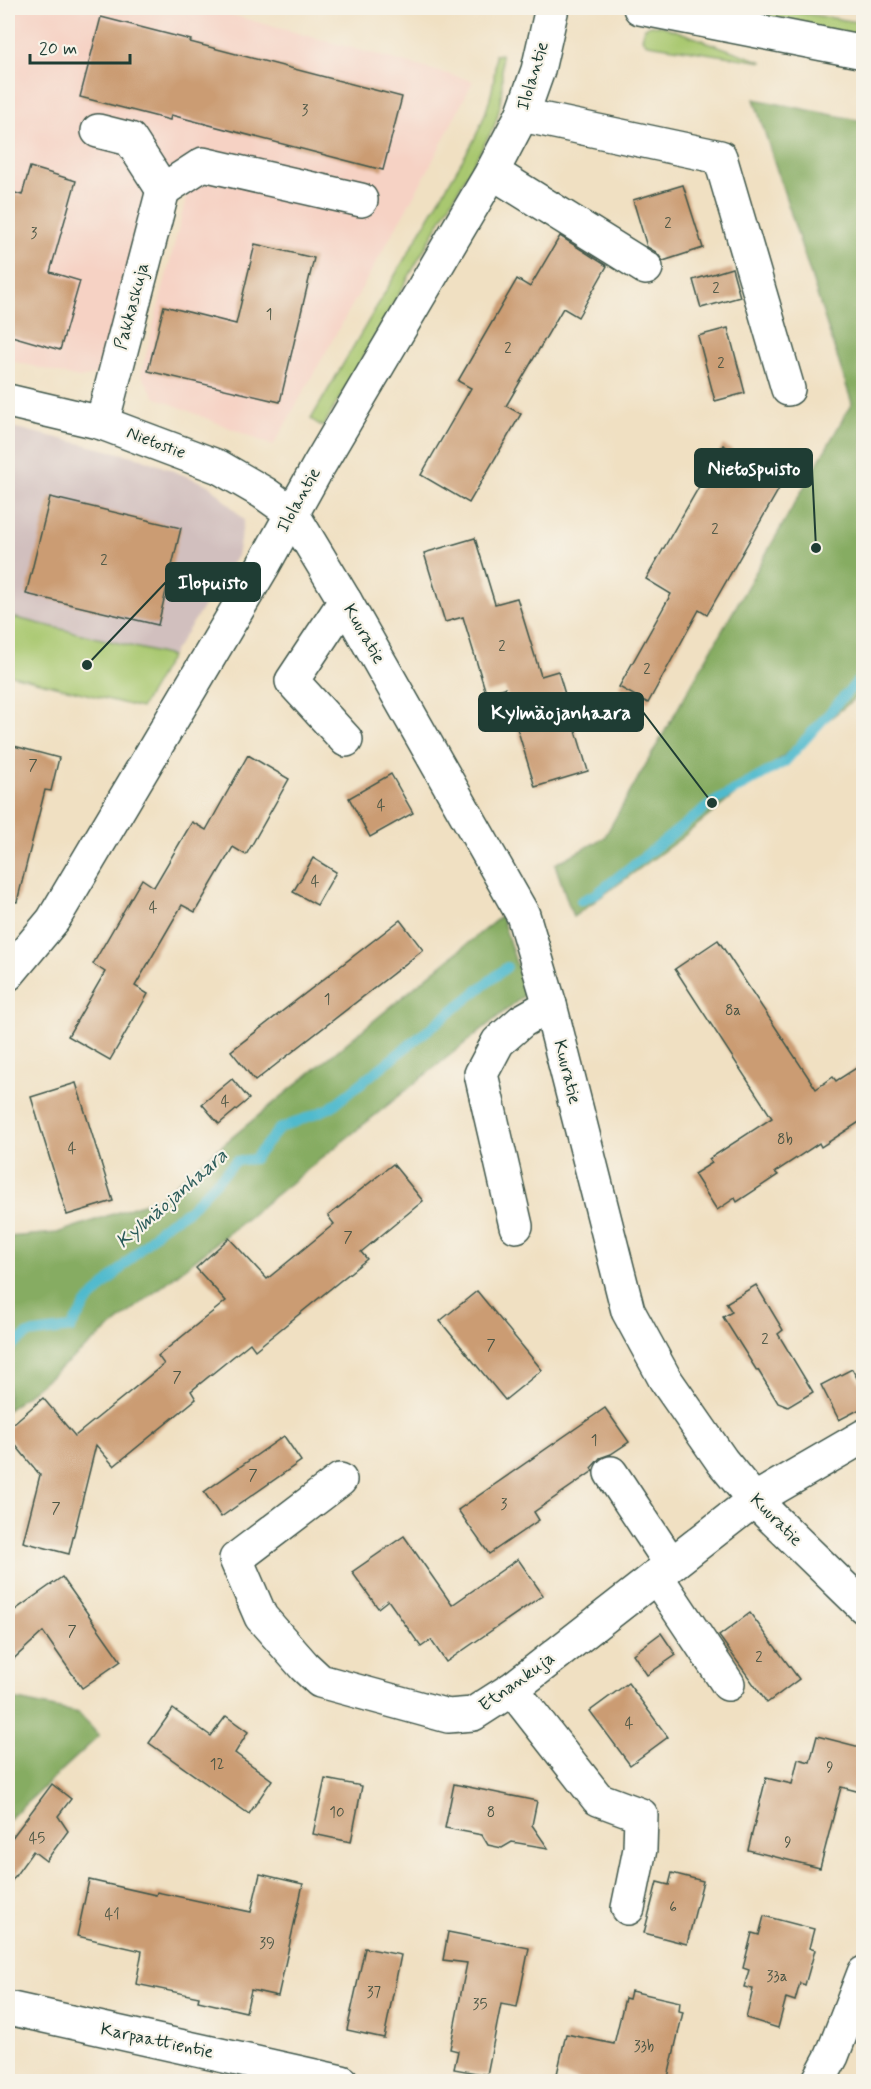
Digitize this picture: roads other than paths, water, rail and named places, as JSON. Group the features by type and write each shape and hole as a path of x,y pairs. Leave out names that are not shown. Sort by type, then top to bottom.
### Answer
{"street":[{"name":"Ilolantie","path":"8,974 53,920 263,566 492,172 522,115 538,70 552,8"},
{"path":"640,8 864,52"},
{"path":"522,115 720,157 788,389"},
{"path":"98,131 130,139 162,190 203,164 361,200"},
{"path":"492,172 646,268"},
{"name":"Pakkaskuja","path":"102,423 162,190"},
{"name":"Nietostie","path":"8,401 102,423 219,467 264,492 292,513"},
{"name":"Kuuratie","path":"292,513 345,601 523,915 550,1005 628,1311 665,1379 722,1461 754,1500 864,1607"},
{"path":"345,601 292,681 346,741"},
{"path":"516,1226 481,1074 498,1042 522,1021 550,1005"},
{"name":"Etnankuja","path":"340,1480 236,1559 261,1617 320,1681 448,1716 473,1714 512,1689 754,1500 864,1436"},
{"path":"611,1473 728,1684"},
{"path":"512,1689 598,1799 641,1815 640,1849 628,1908"},
{"path":"818,2082 832,2056 864,1973"},
{"name":"Karpaattientie","path":"8,2008 342,2082"}],"waterway":[{"name":"Kylmäojanhaara","path":"581,901 596,894 712,803 785,762 864,674"},
{"name":"Kylmäojanhaara","path":"8,1349 28,1334 71,1328 86,1304 162,1227 189,1210 236,1161 254,1159 279,1129 330,1108 507,967"}],"place":[{"name":"Nietospuisto","path":"816,548"},
{"name":"Ilopuisto","path":"87,665"},
{"name":"Kylmäojanhaara","path":"712,803"}]}
